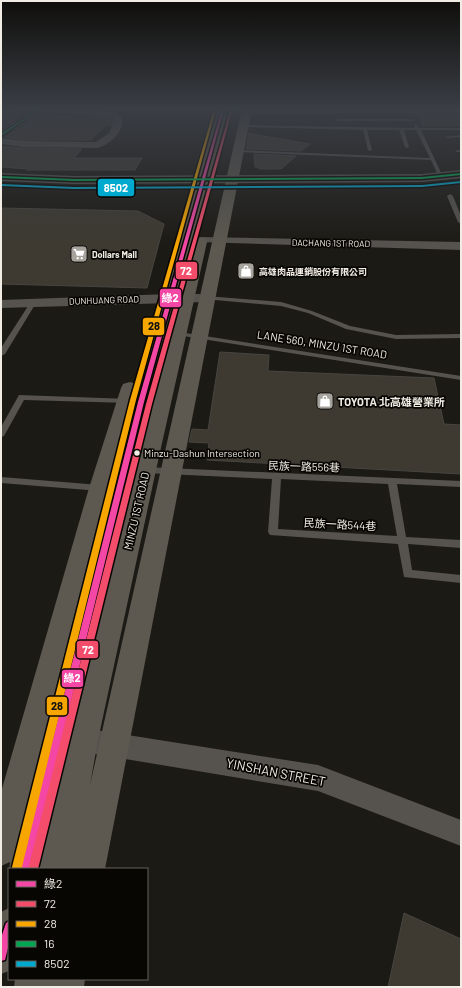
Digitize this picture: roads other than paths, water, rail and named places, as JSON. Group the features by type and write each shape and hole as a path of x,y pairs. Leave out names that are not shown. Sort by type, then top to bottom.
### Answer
{"main road":[{"name":"MINZU 1ST ROAD","path":"88,868 170,472 189,335 180,298 220,155"},
{"name":"MINZU 1ST ROAD","path":"1,849 100,488 134,401 180,298 210,240 212,179 234,155"},
{"name":"MINZU 1ST ROAD","path":"58,868 83,740 145,470 189,335"},
{"name":"MINZU 1ST ROAD","path":"25,868 134,401"},
{"path":"1,956 8,930"}],"street":[{"path":"1,177 74,180 422,178 461,174"},
{"name":"DACHANG 1ST ROAD","path":"210,240 461,246"},
{"name":"DUNHUANG ROAD","path":"1,304 180,298"},
{"name":"YINSHAN STREET","path":"83,740 318,778 461,833"},
{"path":"46,980 58,987"}],"lane":[{"path":"337,155 431,159"},
{"path":"429,155 441,176"},
{"path":"450,196 461,222"},
{"path":"180,298 281,304 310,312 348,328 396,337 461,336"},
{"path":"1,354 33,303"},
{"name":"LANE 560, MINZU 1ST ROAD","path":"189,335 461,378"},
{"path":"1,434 22,397 134,401"},
{"name":"民族一路556巷","path":"145,470 461,484"},
{"name":"民族一路544巷","path":"277,477 273,532 461,544"},
{"path":"1,480 100,488"},
{"path":"392,481 408,574 461,580"}],"place":[{"name":"Dollars Mall","path":"79,254"},
{"name":"高雄肉品運銷股份有限公司","path":"246,271"},
{"name":"TOYOTA 北高雄營業所","path":"325,401"},
{"name":"Minzu-Dashun Intersection","path":"137,453"}]}
